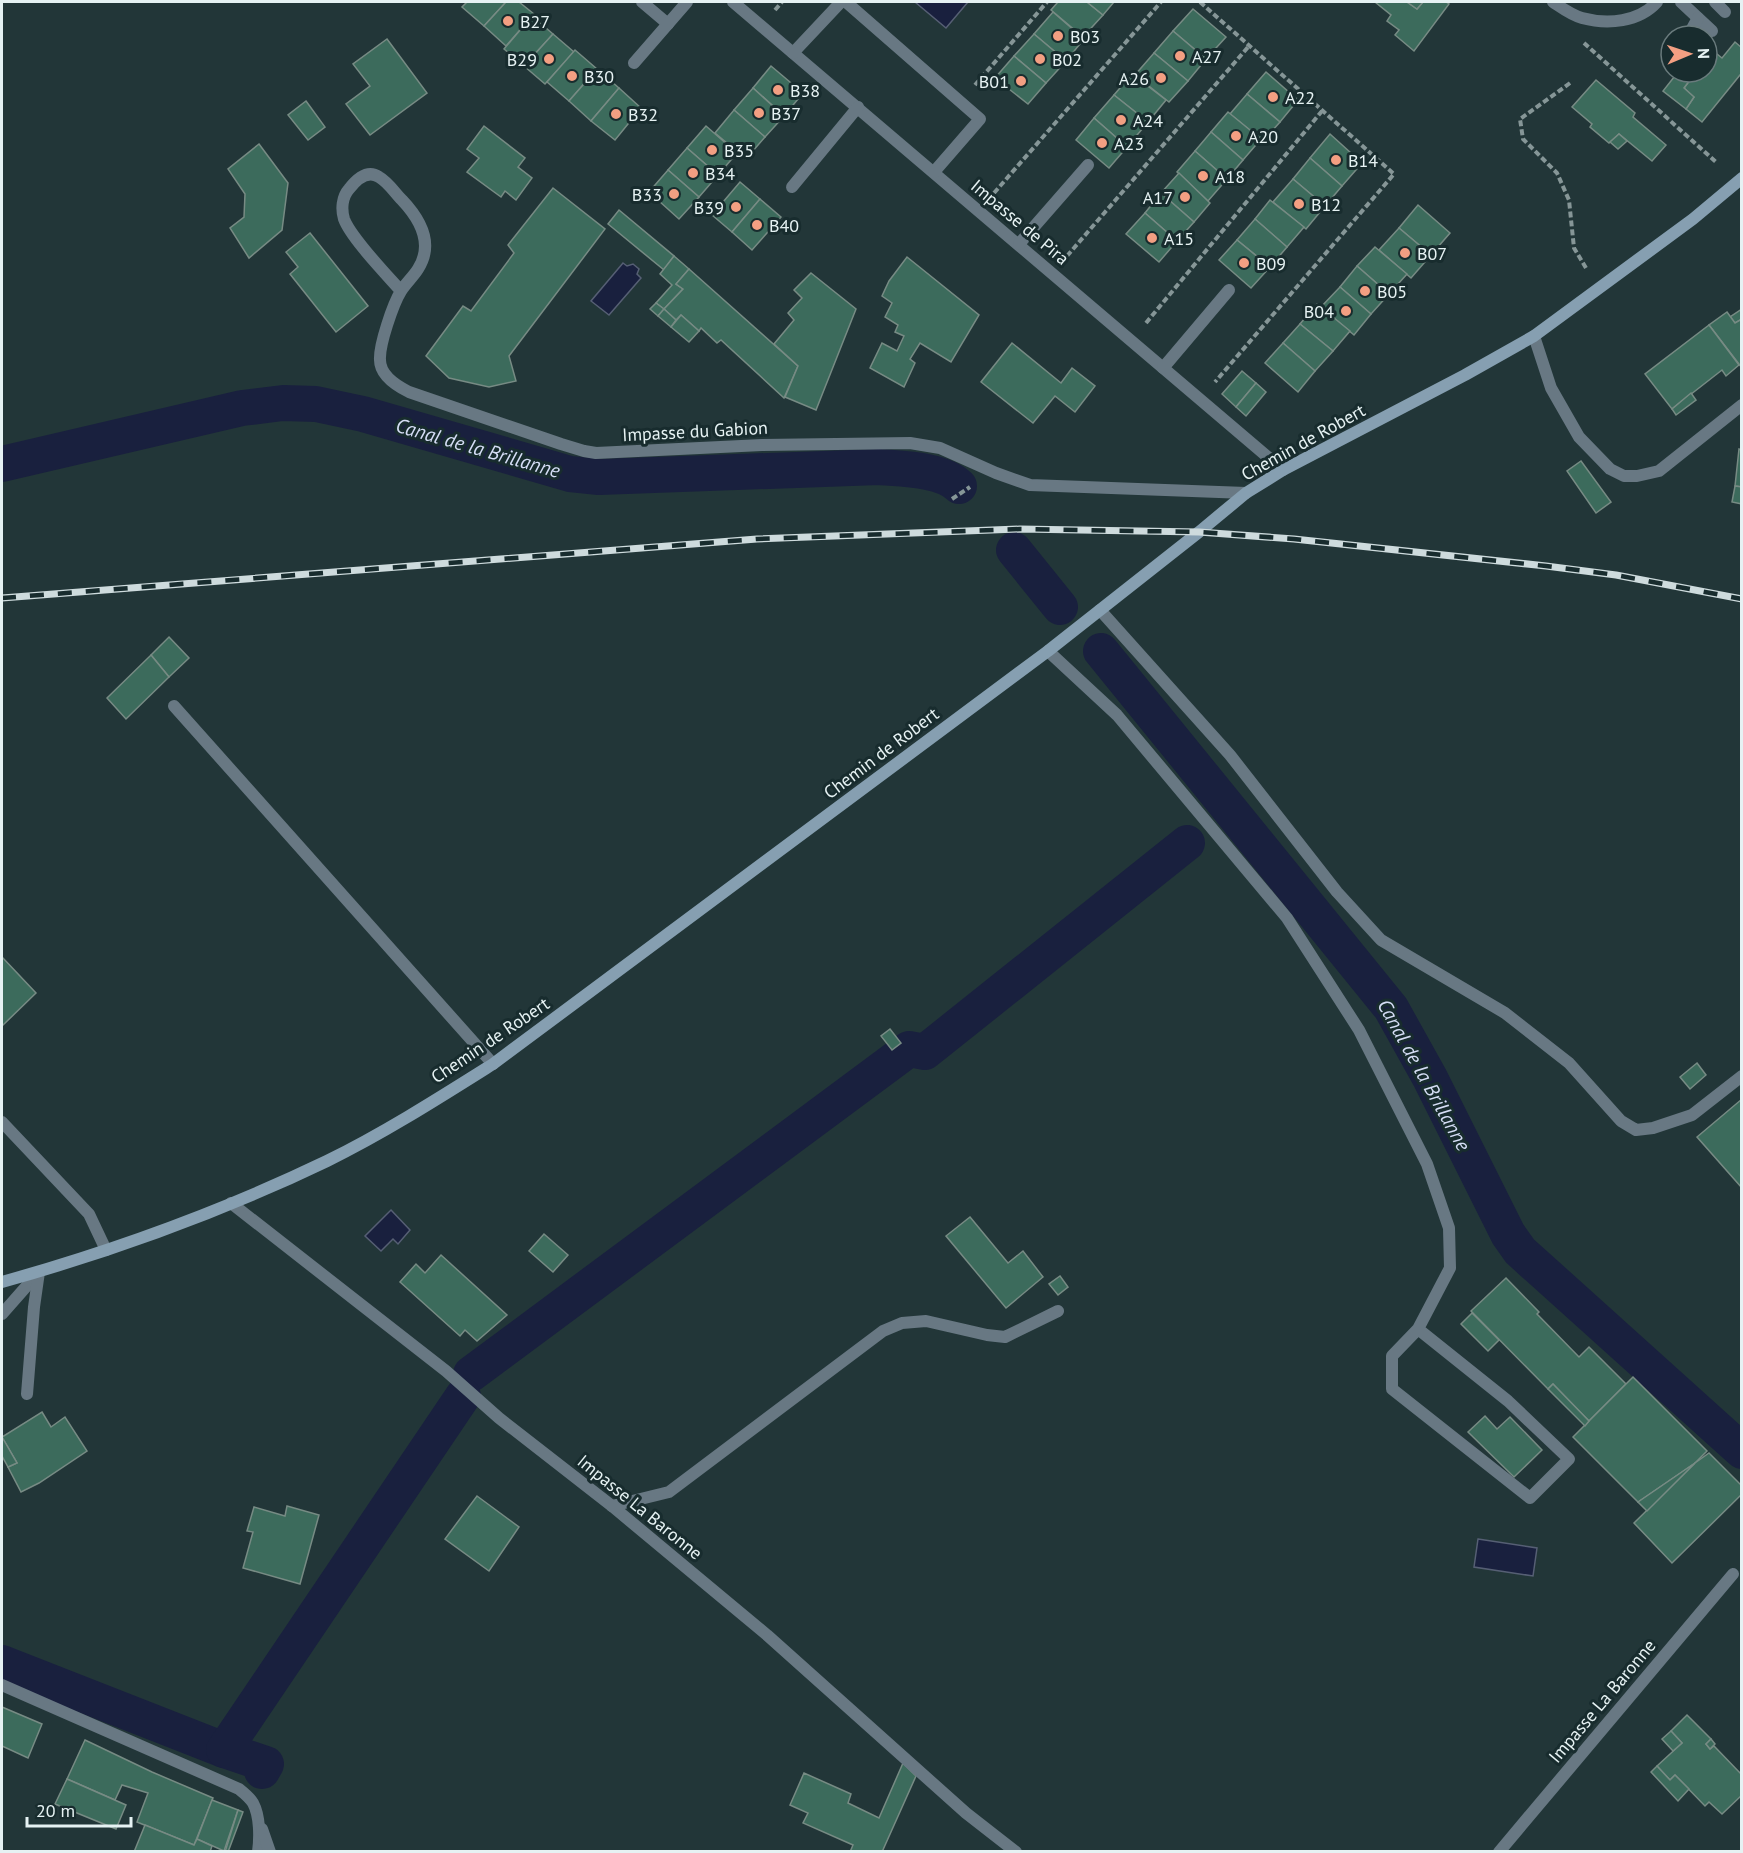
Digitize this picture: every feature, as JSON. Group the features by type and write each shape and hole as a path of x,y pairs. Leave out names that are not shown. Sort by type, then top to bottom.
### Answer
{"street":[{"path":"642,2 668,24"},
{"path":"634,63 687,2"},
{"name":"Impasse de Pira","path":"733,2 1283,470"},
{"path":"794,53 841,2"},
{"path":"846,2 980,119 934,172"},
{"path":"1553,2 1581,18 1607,21 1632,19 1657,2"},
{"path":"1681,2 1704,24"},
{"path":"1715,2 1725,12"},
{"path":"1695,24 1698,18"},
{"path":"792,187 858,107"},
{"path":"1019,244 1088,165"},
{"name":"Impasse du Gabion","path":"401,291 355,237 344,218 342,205 344,196 362,177 369,174 381,178 409,207 419,220 425,237 423,259 401,291 380,347 380,366 390,380 409,392 584,451 614,453 762,445 910,442 940,448 996,473 1030,485 1246,493"},
{"name":"Chemin de Robert","path":"2,1282 106,1250 191,1220 231,1203 327,1160 430,1103 493,1064 1048,651 1246,493 1283,470 1455,381 1533,336 1693,219 1742,178"},
{"path":"1164,368 1229,290"},
{"path":"1533,336 1551,387 1579,437 1610,469 1624,476 1636,477 1659,471 1742,405"},
{"path":"1100,610 1230,755 1337,891 1382,940 1505,1013 1569,1063 1621,1121 1636,1130 1653,1128 1692,1115 1742,1076"},
{"path":"1048,651 1117,715 1287,918 1359,1030 1427,1164 1449,1228 1450,1268 1418,1329 1392,1356 1392,1389 1530,1498 1569,1459 1508,1401 1418,1329"},
{"path":"174,706 493,1064"},
{"path":"2,1122 89,1214 106,1250"},
{"name":"Impasse La Baronne","path":"231,1203 446,1371 500,1418 612,1506 767,1635 966,1813 1016,1851"},
{"path":"2,1314 39,1272"},
{"path":"27,1395 39,1272"},
{"path":"612,1506 669,1492 883,1331 902,1323 926,1321 1005,1337 1058,1311"},
{"name":"Impasse La Baronne","path":"1499,1851 1733,1574"},
{"path":"2,1685 239,1789 252,1802 270,1851"},
{"path":"257,1814 260,1841 258,1851"}],"path":[{"path":"960,102 1047,2"},
{"path":"979,210 1161,2"},
{"path":"1200,2 1394,174 1200,399"},
{"path":"1565,10 1574,34 1717,163"},
{"path":"1053,273 1249,46"},
{"path":"1570,83 1520,119 1521,131 1522,139 1557,173 1569,200 1574,248 1586,269"},
{"path":"1131,341 1322,111"}],"water":[{"path":"915,2 968,2 946,28"},
{"path":"623,263 627,266 633,264 639,269 637,274 641,278 609,315 591,301"},
{"path":"391,1210 410,1230 398,1244 393,1239 381,1251 365,1236"},
{"path":"1478,1539 1537,1548 1533,1576 1474,1567"}],"building":[{"path":"467,2 506,2 484,26 462,7"},
{"name":"B27","path":"506,2 519,2 534,14 506,46 484,26"},
{"path":"1058,2 1087,2 1103,15 1083,37 1051,10"},
{"path":"1087,2 1114,2 1103,15"},
{"path":"1375,2 1407,2 1417,9 1423,2 1449,4 1414,51 1395,35 1399,30 1387,21 1391,15"},
{"path":"1407,2 1423,2 1417,9"},
{"path":"1193,9 1226,37 1206,59 1173,31"},
{"name":"B03","path":"1053,12 1084,39 1066,61 1034,34"},
{"path":"532,16 553,34 524,66 504,49"},
{"name":"A27","path":"1173,31 1206,59 1188,81 1154,53"},
{"name":"B29","path":"553,34 574,52 545,84 524,66"},
{"name":"B02","path":"1034,34 1066,61 1046,83 1014,56"},
{"path":"387,39 427,93 370,135 346,104 370,86 353,64"},
{"path":"1735,42 1742,48 1742,76 1740,75 1702,122 1686,109 1694,97 1684,88 1687,84 1719,84 1719,56 1722,58"},
{"name":"B30","path":"575,50 597,69 569,101 547,82"},
{"name":"A26","path":"1154,53 1188,81 1169,102 1135,75"},
{"name":"B01","path":"1014,56 1046,83 1028,104 995,78"},
{"name":"B38","path":"771,66 803,93 784,116 753,88"},
{"path":"597,69 619,88 591,121 569,101"},
{"name":"A22","path":"1266,72 1298,100 1280,122 1247,94"},
{"path":"1132,74 1166,100 1148,122 1114,95"},
{"path":"1596,80 1635,113 1633,117 1666,145 1652,161 1619,134 1609,143 1572,107"},
{"path":"1669,84 1687,84 1684,88 1694,97 1686,109 1663,91"},
{"name":"B32","path":"619,88 641,108 615,140 591,121"},
{"name":"B37","path":"753,88 784,116 765,137 734,110"},
{"path":"1247,94 1280,122 1263,141 1230,114"},
{"name":"A24","path":"1114,95 1148,122 1127,147 1094,118"},
{"path":"306,101 325,127 308,140 288,115"},
{"path":"734,110 765,137 746,159 715,133"},
{"name":"A20","path":"1228,112 1261,139 1243,160 1211,132"},
{"name":"A23","path":"1094,118 1127,147 1109,168 1076,140"},
{"path":"484,126 525,158 518,167 532,178 516,200 505,191 501,197 467,172 479,158 467,149"},
{"name":"B35","path":"706,126 737,153 718,175 687,148"},
{"path":"1211,132 1243,160 1227,179 1195,151"},
{"name":"B14","path":"1330,134 1362,163 1342,186 1310,158"},
{"path":"1619,134 1627,141 1618,149 1610,142"},
{"path":"259,144 288,183 282,230 249,258 230,228 244,217 245,194 228,169"},
{"name":"B34","path":"687,148 718,175 699,197 668,170"},
{"name":"A18","path":"1195,151 1227,179 1208,201 1177,172"},
{"path":"1310,158 1342,186 1325,206 1293,179"},
{"name":"B33","path":"668,170 699,197 679,219 649,192"},
{"name":"A17","path":"1179,173 1210,203 1194,222 1161,193"},
{"name":"B12","path":"1293,179 1325,206 1306,229 1273,202"},
{"name":"B39","path":"740,182 760,199 732,232 712,215"},
{"path":"553,188 605,229 509,356 516,381 489,387 449,378 426,356 463,306 471,311 514,253 508,245"},
{"path":"1161,193 1194,222 1177,241 1145,213"},
{"name":"B40","path":"760,199 781,217 752,250 732,232"},
{"path":"1270,200 1304,227 1287,247 1255,219"},
{"path":"1418,205 1450,233 1431,255 1399,228"},
{"path":"619,210 674,256 664,270 608,224"},
{"name":"A15","path":"1145,213 1177,241 1159,262 1126,234"},
{"path":"1255,219 1287,247 1270,267 1237,240"},
{"name":"B07","path":"1399,228 1431,255 1411,278 1379,250"},
{"path":"310,233 368,306 336,332 290,274 298,267 286,252"},
{"name":"B09","path":"1237,240 1270,267 1251,288 1219,260"},
{"path":"1375,247 1407,274 1389,294 1357,266"},
{"path":"674,256 689,269 676,284 683,289 664,309 656,303 672,285 660,274"},
{"path":"907,257 979,315 951,362 920,343 910,359 915,363 904,387 870,368 882,343 897,351 904,336 895,332 898,325 885,317 892,303 882,296 889,281"},
{"name":"B05","path":"1357,266 1389,294 1371,314 1340,287"},
{"path":"689,269 798,366 784,398 721,340 717,343 701,328 699,331 681,315 676,320 664,309 683,289 676,284"},
{"path":"811,273 856,309 816,410 785,397 798,366 774,344 794,320 788,313 802,298 794,290"},
{"name":"B04","path":"1340,287 1371,314 1354,335 1321,307"},
{"path":"656,303 664,309 658,316 650,309"},
{"path":"1317,304 1350,331 1333,351 1300,324"},
{"path":"664,309 676,320 671,327 658,316"},
{"path":"1742,309 1742,319 1735,323 1730,317"},
{"path":"1727,312 1735,323 1742,319 1742,368 1709,325"},
{"path":"681,315 699,331 689,342 671,327"},
{"path":"1300,324 1333,351 1315,371 1283,343"},
{"path":"1709,325 1739,365 1726,376 1722,370 1672,409 1645,374"},
{"path":"1012,343 1061,383 1072,368 1095,386 1075,412 1055,396 1033,423 981,382"},
{"path":"1283,343 1315,371 1298,392 1265,363"},
{"path":"1242,371 1256,383 1236,407 1222,394"},
{"path":"1256,383 1266,392 1246,416 1236,407"},
{"path":"1691,393 1696,400 1676,415 1672,409"},
{"path":"1739,449 1742,450 1742,487 1735,486"},
{"path":"1581,461 1611,502 1596,513 1567,471"},
{"path":"1735,486 1742,487 1742,504 1732,502"},
{"path":"169,637 189,658 169,677 151,655"},
{"path":"151,655 169,677 126,719 107,698"},
{"path":"2,957 36,993 2,1026"},
{"path":"890,1029 901,1043 892,1050 881,1036"},
{"path":"1697,1063 1706,1075 1690,1089 1680,1077"},
{"path":"1742,1099 1742,1188 1697,1137"},
{"path":"970,1217 1008,1263 1023,1251 1043,1277 1006,1308 946,1236"},
{"path":"544,1234 568,1255 553,1272 529,1251"},
{"path":"441,1255 507,1315 477,1341 465,1330 460,1336 400,1282 416,1264 425,1273"},
{"path":"1060,1276 1068,1287 1058,1295 1049,1284"},
{"path":"1506,1278 1579,1357 1589,1347 1626,1384 1589,1421 1553,1384 1548,1389 1471,1311"},
{"path":"1472,1313 1499,1340 1488,1351 1461,1324"},
{"path":"1633,1377 1707,1451 1695,1463 1638,1502 1573,1437"},
{"path":"1553,1384 1589,1421 1585,1426 1548,1389"},
{"path":"42,1412 51,1427 65,1417 87,1451 39,1483 21,1492 8,1467 17,1463 2,1437"},
{"path":"1485,1416 1497,1429 1510,1417 1542,1450 1514,1477 1468,1432"},
{"path":"2,1437 17,1463 8,1467 2,1456"},
{"path":"1709,1453 1742,1486 1742,1494 1672,1563 1634,1523 1695,1463"},
{"path":"1695,1463 1647,1511 1638,1502"},
{"path":"477,1496 519,1527 489,1571 445,1539"},
{"path":"287,1506 319,1515 300,1584 243,1568 253,1532 247,1531 254,1507 285,1516"},
{"path":"2,1707 42,1724 28,1758 2,1746"},
{"path":"1687,1715 1711,1739 1706,1744 1710,1749 1714,1746 1742,1775 1742,1795 1722,1814 1709,1802 1705,1806 1675,1775 1670,1780 1657,1766 1682,1743 1671,1731"},
{"path":"1671,1731 1682,1743 1673,1751 1662,1739"},
{"path":"1711,1739 1715,1744 1710,1749 1706,1744"},
{"path":"85,1740 213,1798 194,1845 137,1822 148,1793 122,1785 115,1800 67,1779"},
{"path":"903,1763 916,1776 882,1852 850,1852 853,1845 803,1823 808,1813 790,1805 804,1773 851,1794 848,1803 879,1818"},
{"path":"1657,1766 1670,1780 1675,1775 1689,1789 1678,1801 1651,1772"},
{"path":"67,1779 126,1805 116,1829 55,1804"},
{"path":"212,1800 238,1810 224,1851 197,1839"},
{"path":"238,1810 243,1812 228,1852 225,1852"},
{"path":"145,1825 194,1845 197,1839 212,1846 210,1852 134,1852"}],"waterway":[{"name":"Canal de la Brillanne","path":"2,464 242,408 283,403 316,404 363,414 570,474 599,477 879,467 932,473 952,480 959,486"},
{"path":"1014,550 1060,607"},
{"name":"Canal de la Brillanne","path":"1101,651 1391,1008 1430,1078 1508,1234 1520,1251 1742,1451"},
{"path":"471,1374 909,1049 925,1052 1187,843"},
{"path":"262,1771 266,1764 224,1750 463,1396"},
{"path":"2,1663 224,1750"}],"railway":[{"path":"2,598 757,539 1020,529 1199,532 1294,539 1616,575 1742,599"}],"place":[{"name":"B27","path":"508,21"},
{"name":"B03","path":"1058,36"},
{"name":"A27","path":"1180,56"},
{"name":"B29","path":"549,59"},
{"name":"B02","path":"1040,59"},
{"name":"B30","path":"572,76"},
{"name":"A26","path":"1161,78"},
{"name":"B01","path":"1021,81"},
{"name":"B38","path":"778,90"},
{"name":"A22","path":"1273,97"},
{"name":"B37","path":"759,113"},
{"name":"B32","path":"616,114"},
{"name":"A24","path":"1121,120"},
{"name":"A20","path":"1236,136"},
{"name":"A23","path":"1102,143"},
{"name":"B35","path":"712,150"},
{"name":"B14","path":"1336,160"},
{"name":"B34","path":"693,173"},
{"name":"A18","path":"1203,176"},
{"name":"B33","path":"674,194"},
{"name":"A17","path":"1185,197"},
{"name":"B12","path":"1299,204"},
{"name":"B39","path":"736,207"},
{"name":"B40","path":"757,225"},
{"name":"A15","path":"1152,238"},
{"name":"B07","path":"1405,253"},
{"name":"B09","path":"1244,263"},
{"name":"B05","path":"1365,291"},
{"name":"B04","path":"1346,311"}]}
